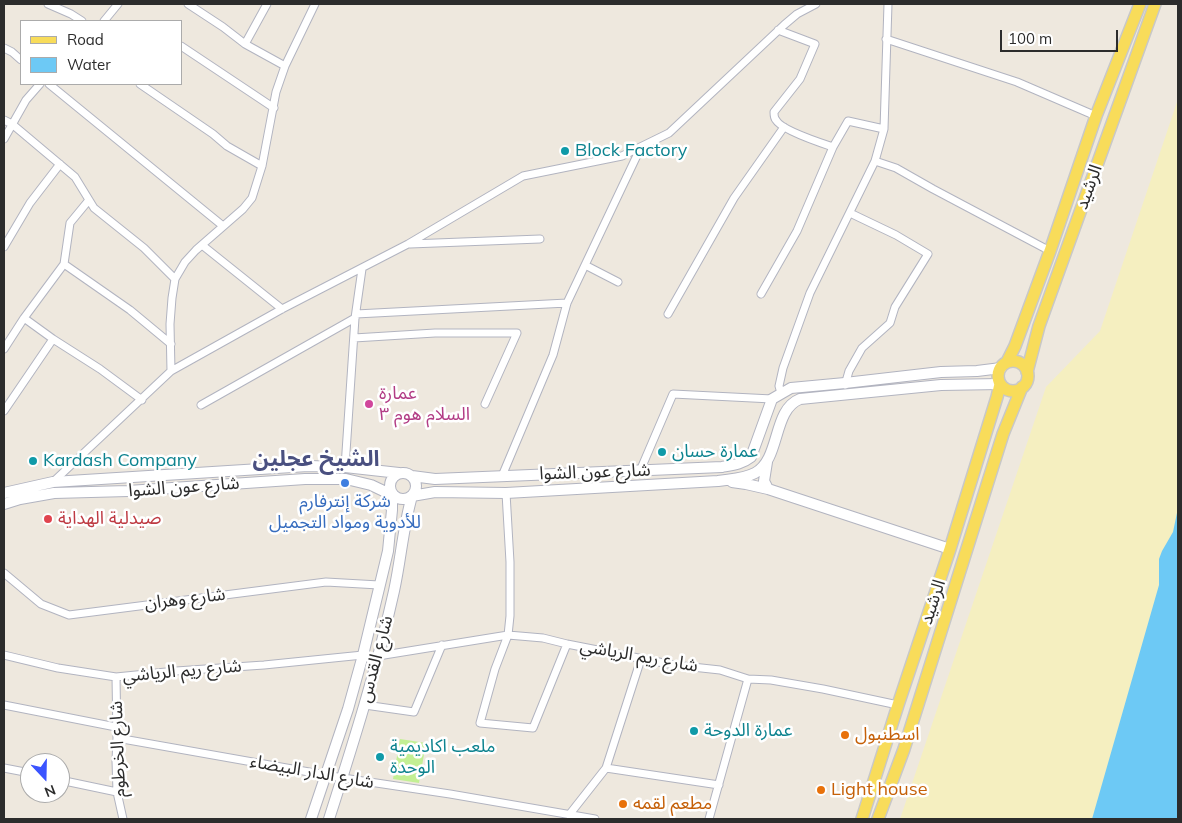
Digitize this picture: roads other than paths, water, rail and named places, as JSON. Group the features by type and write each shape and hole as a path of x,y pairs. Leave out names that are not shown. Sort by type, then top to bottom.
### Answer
{"main road":[{"name":"الرشيد","path":"1004,365 1015,346 1096,116 1140,4"},
{"name":"الرشيد","path":"1027,372 1039,326 1155,4"},
{"path":"772,399 791,388 941,372 977,371 1015,362 1026,368 1027,372 1027,380 1019,390 1010,390 1000,384 998,376 1004,365"},
{"name":"الرشيد","path":"862,819 950,548 1000,384"},
{"path":"768,489 764,481 767,462 785,412 791,404 800,399 942,385 1000,384"},
{"name":"الرشيد","path":"878,819 904,749 1002,434 1022,387"},
{"name":"شارع عون الشوا","path":"412,476 434,478 722,467 745,462 751,457 772,399"},
{"name":"شارع عون الشوا","path":"412,496 435,492 506,493 718,481 754,474 767,462"},
{"name":"شارع عون الشوا","path":"4,493 53,482 299,467 345,467 399,474"},
{"path":"408,474 412,476 416,489 412,496 404,500 396,498 390,491 390,482 395,475 408,474"},
{"name":"شارع عون الشوا","path":"4,504 54,494 128,491 305,478 346,479 371,485 392,494"},
{"name":"شارع عون الشوا","path":"718,481 768,489 950,548"},
{"path":"380,489 389,501 392,510"},
{"path":"408,512 417,501 429,493"},
{"name":"شارع القدس","path":"311,819 348,709 363,655 388,551 392,494"},
{"name":"شارع القدس","path":"329,819 343,778 378,656 394,590 412,496"}],"street":[{"path":"48,4 80,20"},
{"path":"105,20 118,4"},
{"path":"190,4 245,44 285,66"},
{"path":"245,44 268,4"},
{"path":"171,371 170,324 175,278 185,262 243,209 252,198 262,166 276,92 285,66 315,4"},
{"path":"53,482 171,371 282,309 408,244 523,176 622,156 669,133 778,30 797,14 816,4"},
{"path":"781,393 780,386 783,368 810,293 875,161 884,129 888,4"},
{"path":"778,30 815,44 800,79 774,112 775,119 779,124 798,135 833,147"},
{"path":"886,39 1017,82 1096,116"},
{"path":"182,47 274,108"},
{"path":"4,48 20,59"},
{"path":"4,139 26,100 39,85"},
{"path":"141,85 213,134 227,146 262,166"},
{"path":"58,87 223,226"},
{"path":"4,120 12,124 75,177 94,208 144,248 175,278"},
{"path":"761,294 797,231 833,147 848,121 884,129"},
{"path":"668,314 734,198 784,127"},
{"path":"502,476 553,355 567,303 641,147"},
{"path":"875,161 896,168 1050,251"},
{"path":"4,247 30,203 60,164"},
{"path":"4,350 24,318 64,264 70,223 89,200"},
{"path":"843,395 849,371 862,348 890,323 895,307 928,254 896,235 850,213"},
{"path":"408,244 540,239"},
{"path":"202,245 282,309"},
{"path":"64,264 130,310 171,344"},
{"path":"585,265 618,282"},
{"path":"345,467 354,338 362,268"},
{"path":"200,405 356,316 567,303"},
{"path":"24,318 142,400"},
{"path":"354,338 435,333 517,333 485,404"},
{"path":"4,411 53,339"},
{"path":"640,471 673,394 772,399"},
{"path":"506,493 510,562 508,635 494,669 480,723 533,728 567,644"},
{"name":"شارع وهران","path":"4,573 41,604 69,615 326,582 379,585"},
{"name":"شارع ريم الرياشي","path":"378,656 508,635 543,638 674,665 720,670 748,679 771,680 823,689 898,705"},
{"path":"364,705 414,712 442,645"},
{"name":"شارع ريم الرياشي","path":"4,655 58,668 116,677 176,670 264,665 363,655"},
{"path":"569,816 606,768 641,658"},
{"name":"شارع الخرطوم","path":"116,677 117,792 123,819"},
{"path":"709,819 748,679"},
{"path":"4,705 116,728"},
{"name":"شارع الدار البيضاء","path":"117,738 343,778 595,819"},
{"path":"4,768 20,772"},
{"path":"606,768 719,785"},
{"path":"70,782 117,792"}],"water":[{"path":"1178,508 1178,819 1092,819 1159,585 1159,559 1173,532"}],"place":[{"name":"Block Factory","path":"565,151"},
{"name":"عمارة السلام هوم ٣","path":"369,404"},
{"name":"عمارة حسان","path":"662,452"},
{"name":"Kardash Company","path":"33,461"},
{"name":"شركة إنترفارم للأدوية ومواد التجميل","path":"345,483"},
{"name":"صيدلية الهداية","path":"48,519"},
{"name":"عمارة الدوحة","path":"694,731"},
{"name":"اسطنبول","path":"845,735"},
{"name":"ملعب اكاديمية الوحدة","path":"380,757"},
{"name":"Light house","path":"821,790"},
{"name":"مطعم لقمه","path":"623,804"}],"district":[{"name":"الشيخ عجلين","path":"316,459"}]}
